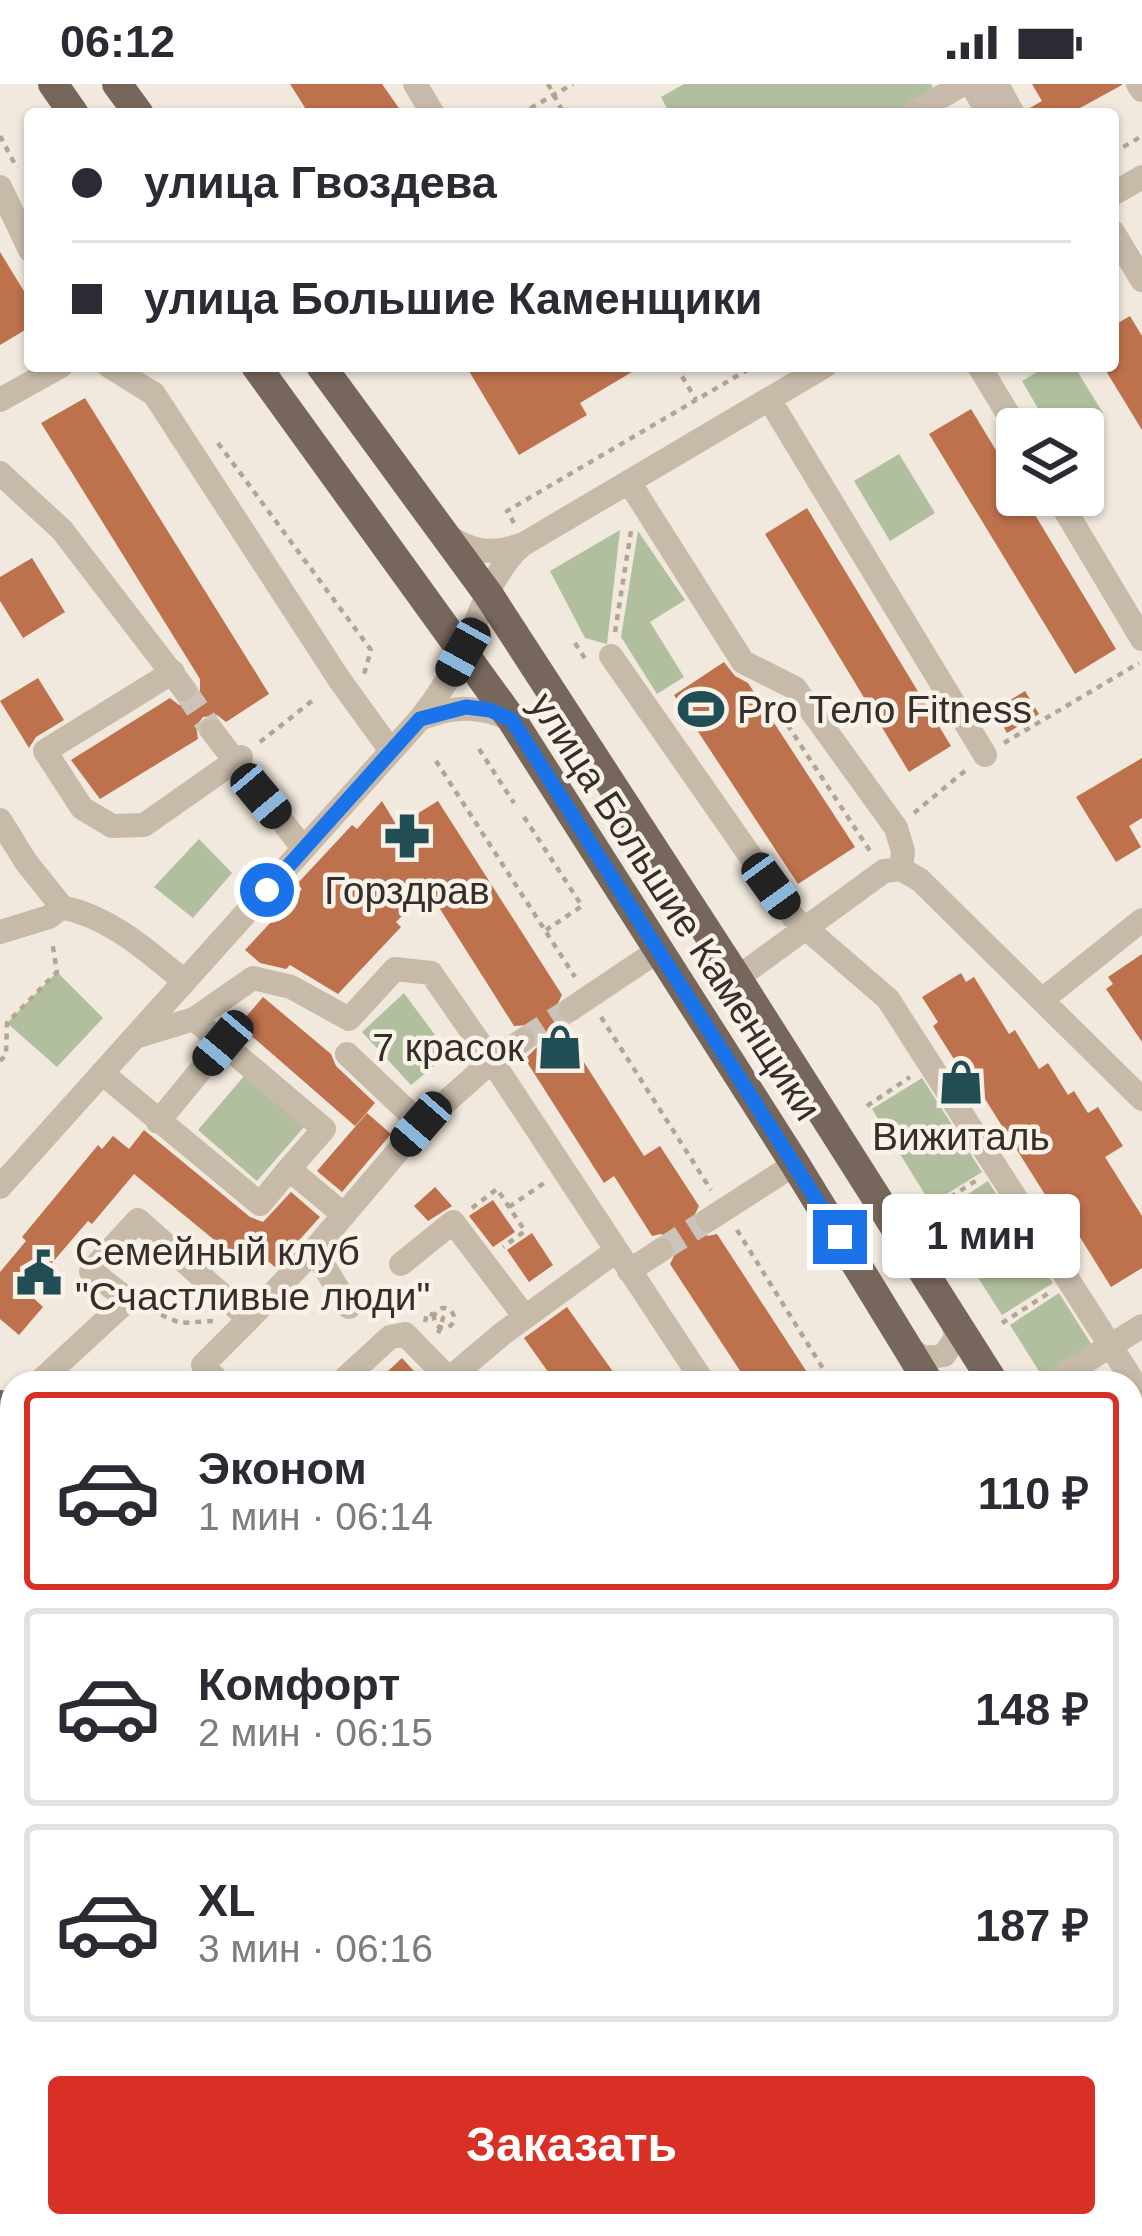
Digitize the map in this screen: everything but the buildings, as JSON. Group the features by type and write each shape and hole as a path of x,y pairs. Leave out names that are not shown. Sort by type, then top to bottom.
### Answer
{"main road":[{"name":"улица Большие Каменщики","path":"260,372 512,720 922,1371"},
{"name":"улица Большие Каменщики","path":"325,372 444,534 482,607 737,978 986,1371"}],"street":[{"path":"923,108 967,84"},
{"path":"10,181 24,231"},
{"path":"1119,242 1142,280"},
{"path":"0,400 50,372"},
{"path":"119,372 154,394 391,751"},
{"path":"444,534 482,552 502,552 522,544 815,372"},
{"path":"984,372 1005,408"},
{"path":"769,399 985,754"},
{"path":"0,473 62,530 178,680 45,751 82,808 112,826 144,824 238,760"},
{"path":"629,482 743,662 794,688 896,828 903,851 901,869"},
{"path":"1069,516 1142,639"},
{"path":"0,1186 420,719 463,652 508,557 522,544"},
{"path":"611,656 805,929 888,999 1128,1371"},
{"path":"420,719 466,707 490,710 512,720"},
{"path":"212,730 303,848"},
{"path":"0,820 56,912"},
{"path":"737,978 884,871 901,869 920,880 1142,1099"},
{"path":"0,932 56,912 92,914 135,940 184,981"},
{"path":"1042,1000 1142,920"},
{"path":"580,1003 659,950"},
{"path":"134,1037 194,1018 253,978 291,987 349,1018 395,969 431,974 696,1371"},
{"path":"102,1073 260,1204 324,1129 194,1018"},
{"path":"208,1371 202,1365 314,1250 421,1124 492,1061 524,1040"},
{"path":"158,1122 223,1043"},
{"path":"347,1054 421,1124"},
{"path":"716,1215 795,1164"},
{"path":"289,1168 344,1215"},
{"path":"51,1371 128,1300 91,1271 138,1220 249,1319"},
{"path":"401,1264 453,1222 525,1317"},
{"path":"314,1250 349,1307"},
{"path":"463,1371 525,1317 622,1261 661,1250"},
{"path":"907,1347 924,1358 944,1354 956,1338 953,1318"},
{"path":"1070,1371 1142,1327"},
{"path":"353,1371 390,1337 406,1334 441,1371"}],"path":[{"path":"548,84 561,108"},
{"path":"530,108 573,84"},
{"path":"0,136 10,181"},
{"path":"680,372 697,400"},
{"path":"507,512 744,372"},
{"path":"217,442 371,650 356,703"},
{"path":"574,643 592,670 611,656 629,539"},
{"path":"926,803 985,754 1142,662"},
{"path":"238,760 312,701"},
{"path":"772,702 874,856 866,863"},
{"path":"479,749 514,803"},
{"path":"436,761 545,931 580,1003 716,1215 824,1371"},
{"path":"524,817 583,906 545,931"},
{"path":"0,1061 7,1055 7,1022 57,972 56,912"},
{"path":"867,1106 930,1064"},
{"path":"930,1210 997,1168"},
{"path":"471,1208 496,1190 525,1231 483,1261"},
{"path":"509,1208 533,1191"},
{"path":"1002,1323 1069,1280"},
{"path":"128,1300 180,1323 249,1319"},
{"path":"443,1318 456,1322"}],"green space":[{"path":"684,84 931,84 935,92 908,108 667,108 661,97"},
{"path":"1037,372 1078,372 1100,408 1038,408 1022,381"},
{"path":"899,454 935,513 890,541 854,481"},
{"path":"620,530 607,644 585,638 550,571"},
{"path":"638,531 685,600 650,622 684,677 657,694 621,637"},
{"path":"199,839 232,873 193,918 154,887"},
{"path":"57,972 103,1018 57,1067 7,1023"},
{"path":"404,993 449,1054 411,1085 362,1032"},
{"path":"245,1075 304,1127 257,1181 198,1130"},
{"path":"922,1078 982,1172 931,1204 872,1109"},
{"path":"988,1181 1053,1283 1002,1315 937,1214"},
{"path":"1059,1293 1092,1345 1050,1371 1039,1371 1010,1325"}],"tunnel":[{"path":"184,689 212,731"},
{"path":"523,1040 571,1009"},
{"path":"661,1250 708,1220"}],"place":[{"name":"Pro Тело Fitness","path":"701,709"},
{"name":"Горздрав","path":"407,836"},
{"name":"7 красок","path":"560,1047"},
{"name":"Вижиталь","path":"961,1082"},
{"name":"Семейный клуб \"Счастливые люди\"","path":"39,1273"}],"route":[{"path":"267,890 420,719 466,707 490,710 512,720 840,1237"}]}
